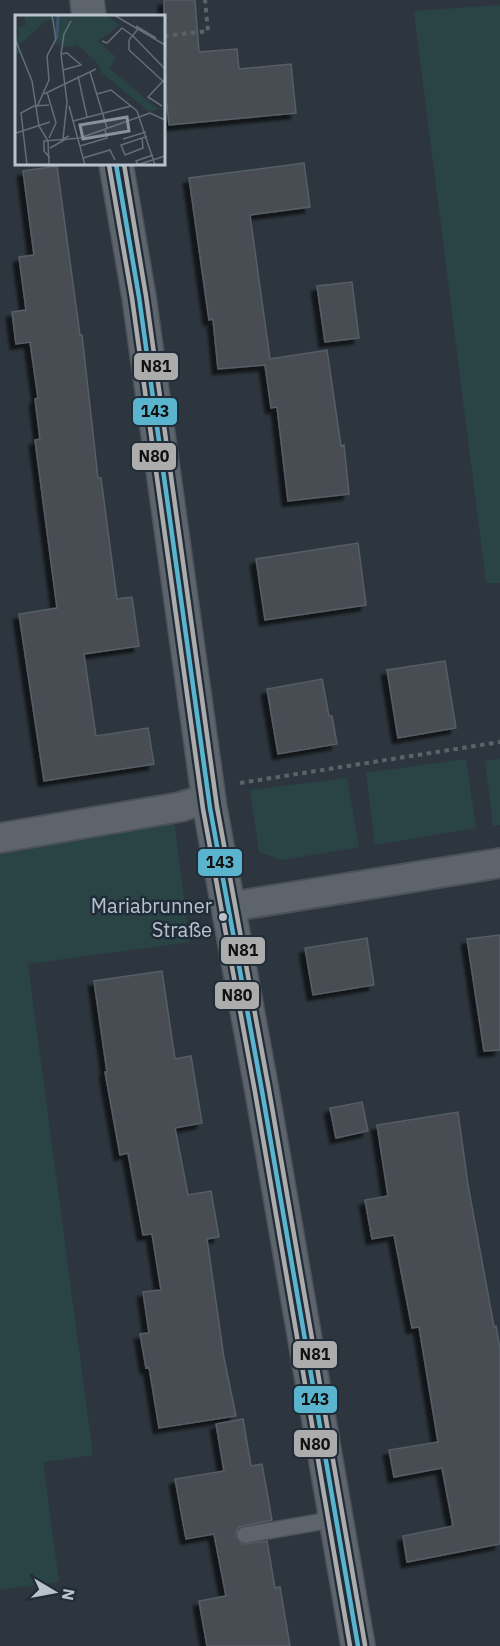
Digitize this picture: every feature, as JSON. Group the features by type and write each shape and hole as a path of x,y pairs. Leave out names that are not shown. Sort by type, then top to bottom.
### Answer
{"street":[{"path":"87,0 90,15"},
{"path":"116,165 222,791 229,907 358,1646"},
{"path":"0,838 180,807 222,791"},
{"path":"229,907 500,863"}],"lane":[{"path":"245,1535 336,1520"}],"path":[{"path":"165,36 208,31 205,0"},
{"path":"222,791 500,742"}],"green space":[{"path":"500,5 500,583 486,583 414,11"},
{"path":"466,759 476,828 375,845 366,773"},
{"path":"500,759 500,825 493,826 485,761"},
{"path":"347,778 359,847 282,860 259,852 250,790"},
{"path":"174,822 190,942 28,964 93,1455 43,1462 59,1582 0,1590 0,845"}],"building":[{"path":"164,0 195,0 199,52 237,49 239,69 291,64 296,113 169,125 167,104 165,104"},
{"path":"304,163 310,207 250,215 270,359 327,350 341,446 344,445 349,494 288,501 277,407 271,408 265,365 218,369 213,319 209,320 189,178"},
{"path":"57,166 80,335 82,335 98,478 101,478 117,599 132,597 139,646 84,654 96,736 148,728 154,764 44,781 19,614 57,608 35,440 40,439 35,399 38,398 30,342 16,344 12,312 26,310 19,257 34,255 23,171"},
{"path":"352,282 359,338 325,342 317,286"},
{"path":"358,543 366,605 265,620 256,559"},
{"path":"445,661 456,728 398,738 387,670"},
{"path":"322,679 337,744 278,754 267,689"},
{"path":"500,935 500,1050 484,1051 467,939"},
{"path":"367,938 374,985 313,995 305,948"},
{"path":"162,971 175,1059 191,1056 202,1123 175,1128 188,1195 211,1191 219,1237 207,1239 224,1358 236,1416 159,1428 149,1367 146,1368 140,1334 149,1333 143,1292 161,1290 152,1234 143,1235 128,1153 120,1155 105,1072 107,1072 94,981"},
{"path":"362,1102 368,1131 336,1138 330,1108"},
{"path":"458,1112 468,1185 500,1349 500,1544 407,1562 403,1536 453,1526 442,1468 394,1477 389,1450 438,1442 419,1327 412,1328 394,1235 372,1239 365,1200 388,1196 377,1125"},
{"path":"243,1419 251,1466 262,1464 272,1520 239,1527 236,1537 242,1544 267,1541 275,1588 280,1587 290,1646 207,1646 199,1601 226,1596 214,1534 186,1539 175,1479 224,1471 216,1424"}],"transit line":[{"name":"N80","path":"109,165 132,298 203,809 255,1092 350,1646"},
{"name":"143","path":"116,165 139,297 210,808 262,1091 358,1646"},
{"name":"N81","path":"124,165 146,296 217,807 269,1090 365,1645"}],"place":[{"name":"Mariabrunner Straße","path":"223,917"}]}
